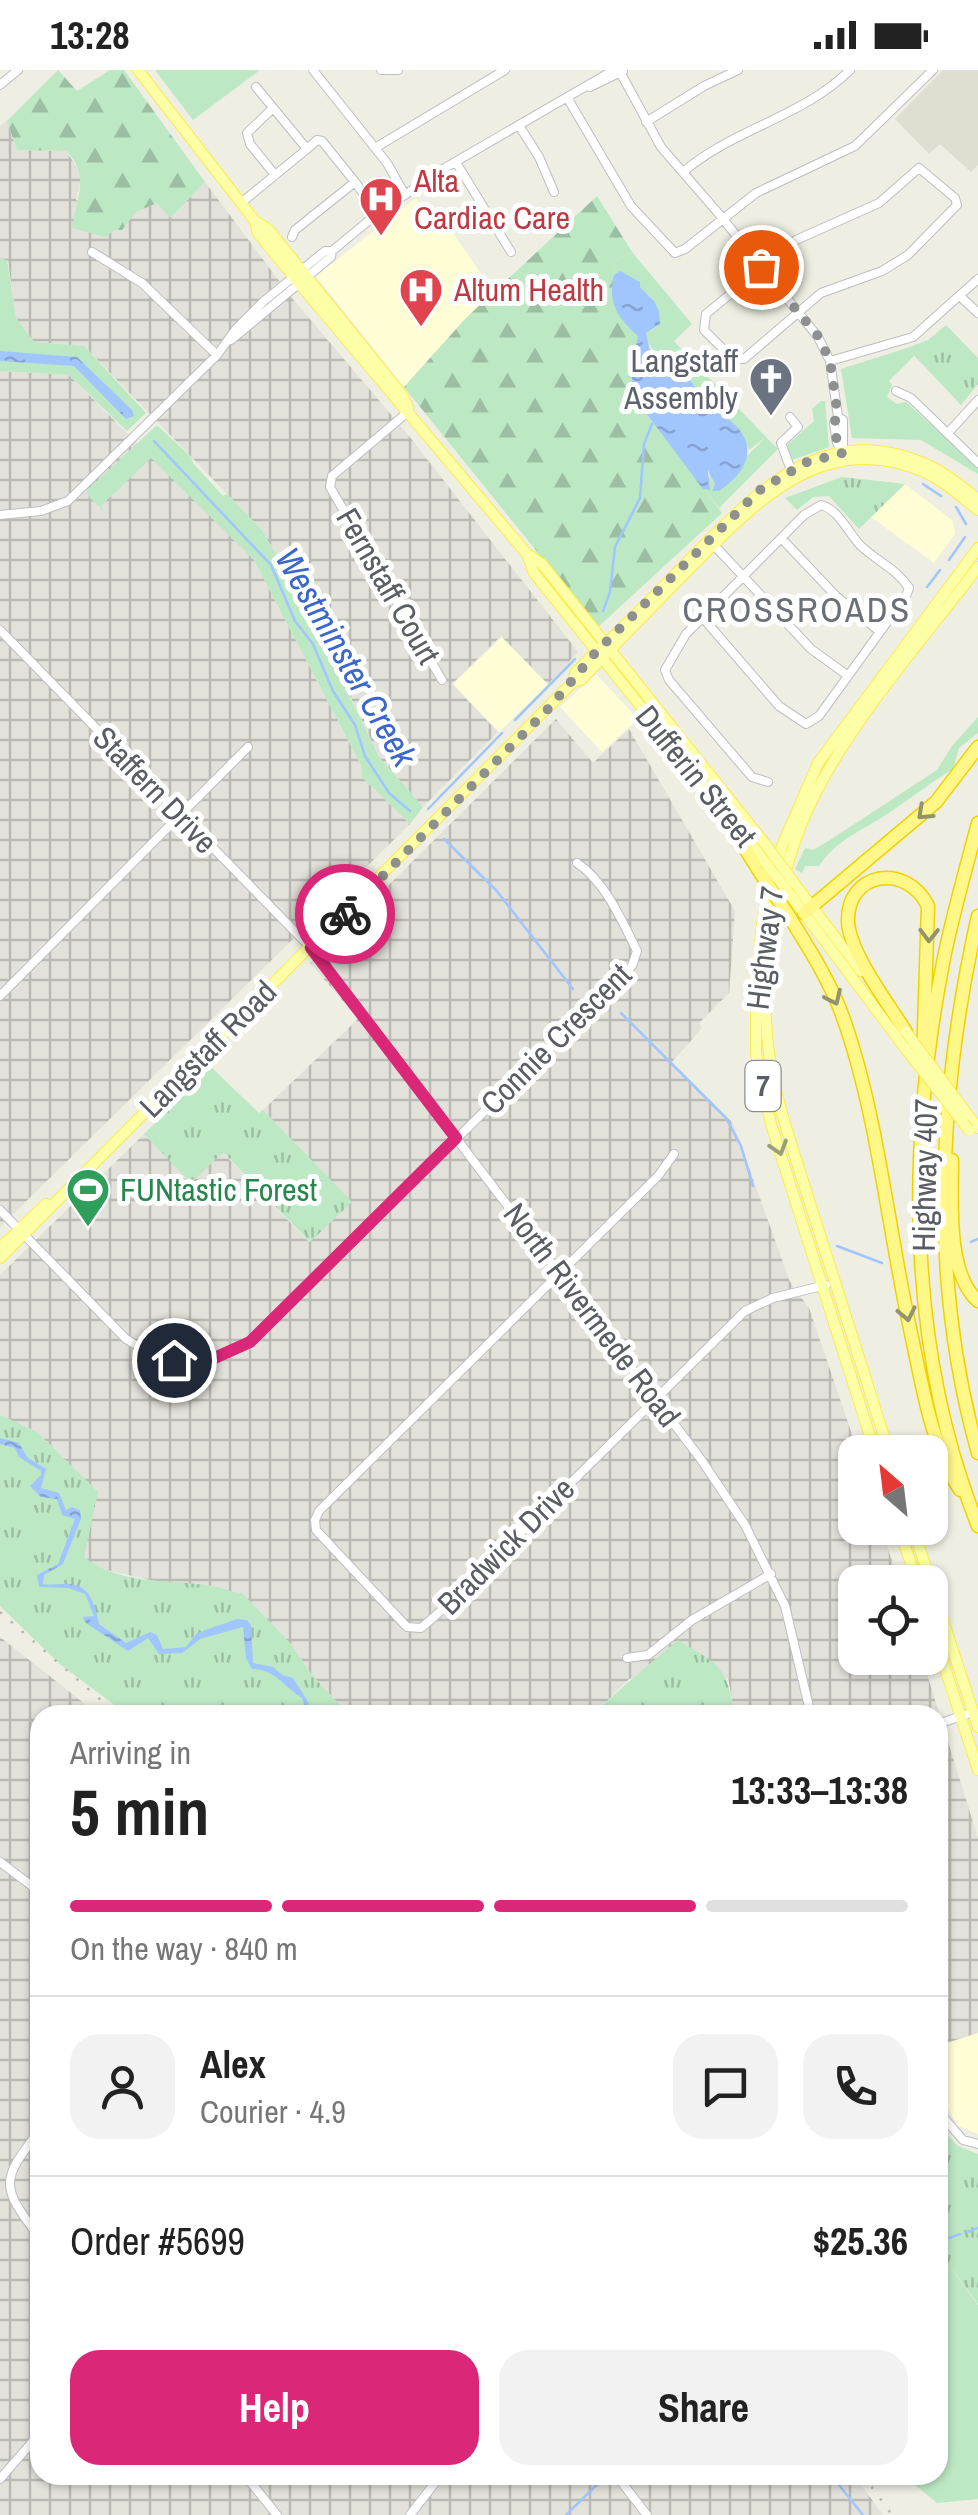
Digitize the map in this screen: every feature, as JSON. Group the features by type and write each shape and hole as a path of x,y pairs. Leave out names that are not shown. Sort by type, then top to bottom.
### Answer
{"highway":[{"path":"808,909 936,802 978,747"},
{"path":"712,795 763,868 816,960 843,1018 862,1081 922,1379 948,1472 971,1508"},
{"name":"Highway 407","path":"978,823 943,960 918,1193 925,1302 937,1385 950,1442 978,1526"},
{"path":"906,1032 860,955 848,922 850,905 858,891 886,878 908,882 928,906 922,1037 926,1093"},
{"name":"Highway 407","path":"978,916 951,1054 942,1188 948,1304 978,1453"},
{"path":"946,1112 952,1134 952,1212 957,1261 964,1284 978,1301"}],"main road":[{"name":"Dufferin Street","path":"138,70 255,220 258,233 300,277 397,402 410,411 526,553 542,564 712,795"},
{"name":"Langstaff Road","path":"712,542 780,485 807,471 866,451 900,455 937,470 978,500"},
{"name":"Langstaff Road","path":"0,1258 574,681 582,680 604,651 760,490 791,470 826,455 920,470 978,510"},
{"name":"Highway 7","path":"870,1435 771,1124 756,1054 756,982 766,900 782,846 818,763 978,548"},
{"name":"Highway 7","path":"884,1435 784,1118 768,1052 774,926 791,858 820,784 851,733 978,567"},
{"name":"Dufferin Street","path":"604,651 769,849 905,1048 974,1128"},
{"name":"Dufferin Street","path":"763,868 808,909 906,1032 968,1115 978,1142"},
{"name":"Langstaff Road","path":"0,1248 22,1232"},
{"path":"919,1545 978,1727"},
{"path":"947,1675 978,1770"}],"street":[{"path":"0,86 18,70"},
{"path":"313,70 375,148 405,195"},
{"path":"382,70 398,70"},
{"path":"375,148 505,70"},
{"path":"646,122 738,70"},
{"path":"683,172 710,150 820,95 850,70"},
{"path":"568,99 631,206 675,253 685,250 756,194 855,146 932,70"},
{"path":"0,515 41,511 74,497 217,355 236,329 300,277 325,251 332,251 405,195 619,71 660,148 818,336 830,361 838,417 834,422 843,457"},
{"path":"256,87 306,149"},
{"path":"273,108 247,133 250,144 275,175"},
{"path":"520,127 540,157 554,192"},
{"path":"241,203 317,140 324,142 378,213"},
{"path":"454,166 510,252"},
{"path":"919,168 955,198 953,211 908,256 822,293 799,312 751,356 740,361 733,359 704,330 706,314 796,240 879,204 919,168"},
{"path":"292,237 295,230 355,182"},
{"path":"92,252 144,284 217,355"},
{"path":"830,361 913,337 978,278"},
{"path":"960,296 978,313"},
{"path":"896,391 911,398 978,463"},
{"path":"948,433 978,400"},
{"name":"Fernstaff Court","path":"410,411 332,476 330,487 442,680"},
{"path":"790,417 798,426 781,443 791,470"},
{"path":"702,617 779,706 806,724 819,716 909,588 860,545 829,507 813,507 702,617 673,653 666,674 752,777 768,782"},
{"path":"782,538 836,596 879,631"},
{"path":"712,542 811,649 847,675"},
{"name":"Staffern Drive","path":"0,630 311,948"},
{"path":"0,996 248,747"},
{"name":"Connie Crescent","path":"0,1210 126,1339 161,1358 184,1362 210,1360 237,1350 262,1332 630,968 636,957 631,940 596,878 576,863"},
{"name":"North Rivermede Road","path":"311,948 725,1494 785,1606 809,1705"},
{"name":"Bradwick Drive","path":"674,1154 658,1176 324,1505 315,1520 316,1530 407,1627 421,1628 745,1311 773,1298 834,1282"},
{"path":"627,1658 648,1654 692,1620 770,1574"},
{"path":"948,1721 973,1712"},
{"path":"0,1862 30,1884"},
{"path":"948,2127 963,2140 978,2144"},
{"path":"30,2141 9,2164 4,2188 10,2205 30,2227"},
{"path":"0,2480 30,2446"},
{"path":"253,2485 277,2515"},
{"path":"410,2515 432,2485"},
{"path":"624,2485 648,2515"}],"shaded area":[{"path":"943,70 978,70 978,165 971,172 940,144 929,154 895,119"},
{"path":"7,121 17,150 66,151 82,175 76,200 125,222 157,203 171,217 205,182 292,298 405,431 578,652 548,684 501,636 452,684 498,732 423,807 379,757 320,632 262,530 84,346 34,342 16,318 8,261 0,259 0,126"},
{"path":"416,198 433,218 440,214 494,293 404,387 316,276"},
{"path":"0,371 69,375 254,560 362,767 362,777 410,824 0,1227"},
{"path":"905,484 953,521 955,534 934,563 871,517"},
{"path":"502,637 548,685 499,732 453,684"},
{"path":"596,674 638,719 602,752 560,707"},
{"path":"556,719 593,763 629,729 735,911 729,993 699,1023 702,1028 672,1062 733,1123 790,1282 809,1308 852,1435 838,1435 838,1545 887,1545 893,1565 838,1565 838,1675 927,1675 937,1705 733,1705 728,1678 640,1676 629,1679 603,1705 340,1705 311,1674 290,1643 231,1593 215,1586 168,1584 97,1568 83,1557 37,1432 0,1415 0,1275 144,1134 191,1182 222,1152 309,1242 351,1202 263,1110 358,1019 310,963"},
{"path":"0,1637 86,1705 30,1705 30,2485 861,2485 883,2515 0,2515"},
{"path":"948,1742 978,1838 978,2033 948,2042"},
{"path":"978,2033 978,2134 958,2126 948,2109 948,2042"}],"green space":[{"path":"58,70 77,91 110,70 124,70 205,182 170,218 157,203 136,212 122,230 105,237 72,228 80,188 74,160 66,151 17,150 7,121"},
{"path":"155,70 260,70 193,120"},
{"path":"597,196 632,252 613,262 617,273 613,291 621,316 639,336 634,397 722,513 598,627 404,387 466,318"},
{"path":"632,252 692,324 674,341 687,355 675,368 647,339 646,332 657,327 654,301 639,287 639,282 617,273 613,262"},
{"path":"0,259 7,260 16,318 34,342 84,346 146,413 127,431 69,375 0,371"},
{"path":"946,325 978,358 978,384 961,405 907,348 928,340"},
{"path":"907,348 914,356 889,381 892,385 887,397 897,404 906,402 978,467 978,474 921,440 852,438 841,369"},
{"path":"687,355 766,437 749,450 735,428 675,368"},
{"path":"825,401 829,447 789,461 785,447 814,421 812,409"},
{"path":"157,425 192,458 223,496 227,494 262,530 308,610 379,757 423,807 410,824 362,777 362,767 254,560 151,458 101,506 104,511 90,498 87,490"},
{"path":"766,437 778,449 719,508 679,459 709,490 709,470 715,484 713,490"},
{"path":"842,477 905,484 859,529 829,496 813,497 797,510 785,498"},
{"path":"978,717 978,733 959,748 953,769 847,838 819,866 805,866 802,873 795,869 805,848 813,850 830,840 937,770"},
{"path":"211,1067 259,1113 263,1110 352,1202 310,1242 223,1152 191,1183 144,1134"},
{"path":"0,1415 37,1432 98,1492 84,1557 128,1577 242,1593 290,1643 311,1674 340,1705 115,1705 61,1665 0,1606"},
{"path":"678,1640 719,1668 733,1705 604,1705"},
{"path":"948,2136 958,2146 978,2154 978,2304 948,2264"},
{"path":"948,2264 978,2305 978,2499 937,2503 915,2485 948,2485"}],"water":[{"path":"620,271 640,282 659,311 660,324 646,333 650,350 683,373 708,405 743,436 747,445 744,465 719,491 712,491 715,484 708,470 710,490 703,489 634,397 631,369 637,361 638,336 620,317 614,302 612,285 614,275"},
{"path":"0,351 77,357 134,416 126,419 74,366 0,361"},
{"path":"0,1438 19,1443 27,1457 46,1469 41,1488 59,1493 66,1510 80,1510 81,1519 63,1564 44,1575 43,1584 82,1588 91,1598 99,1624 126,1643 150,1632 157,1635 163,1649 186,1647 197,1633 237,1619 247,1620 251,1625 253,1663 273,1667 293,1678 309,1705 267,1672 252,1669 246,1658 243,1627 200,1639 182,1653 159,1654 148,1638 128,1651 86,1623 83,1617 94,1616 85,1594 68,1588 39,1587 37,1575 58,1564 75,1519 62,1515 57,1499 41,1497 30,1486 41,1471 19,1457 15,1448 0,1444"}],"waterway":[{"path":"603,611 610,592 615,547 640,498 644,444 652,424"},
{"name":"Westminster Creek","path":"154,441 271,565 295,621 313,644 333,691 355,725 365,756 389,793 410,811"},
{"path":"923,484 941,496"},
{"path":"956,507 966,524"},
{"path":"949,560 965,537"},
{"path":"927,587 940,570"},
{"path":"515,720 575,659"},
{"path":"428,809 502,733"},
{"name":"Westminster Creek","path":"444,839 496,890 573,989"},
{"name":"Westminster Creek","path":"621,1013 726,1118 741,1146 753,1186"},
{"name":"Westminster Creek","path":"971,1242 978,1239"},
{"name":"Westminster Creek","path":"837,1246 882,1263"},
{"path":"967,2232 978,2228"},
{"path":"948,2238 960,2234"},
{"path":"566,2515 597,2485"},
{"path":"839,2485 863,2515"}],"railway":[{"path":"0,1612 107,1705"},
{"path":"870,2485 892,2515"}],"way so far":[{"path":"345,914 549,708 596,652 760,490 807,462 843,453 834,422 838,417 830,361 818,336 761,267"}],"place":[{"name":"Alta Cardiac Care","path":"381,237"},
{"name":"Altum Health","path":"421,328"},
{"name":"Langstaff Assembly","path":"771,417"},
{"name":"FUNtastic Forest","path":"88,1228"}],"district":[{"name":"CROSSROADS","path":"797,610"}],"route":[{"path":"174,1360 210,1360 250,1342 456,1138 311,948 345,914"}]}
